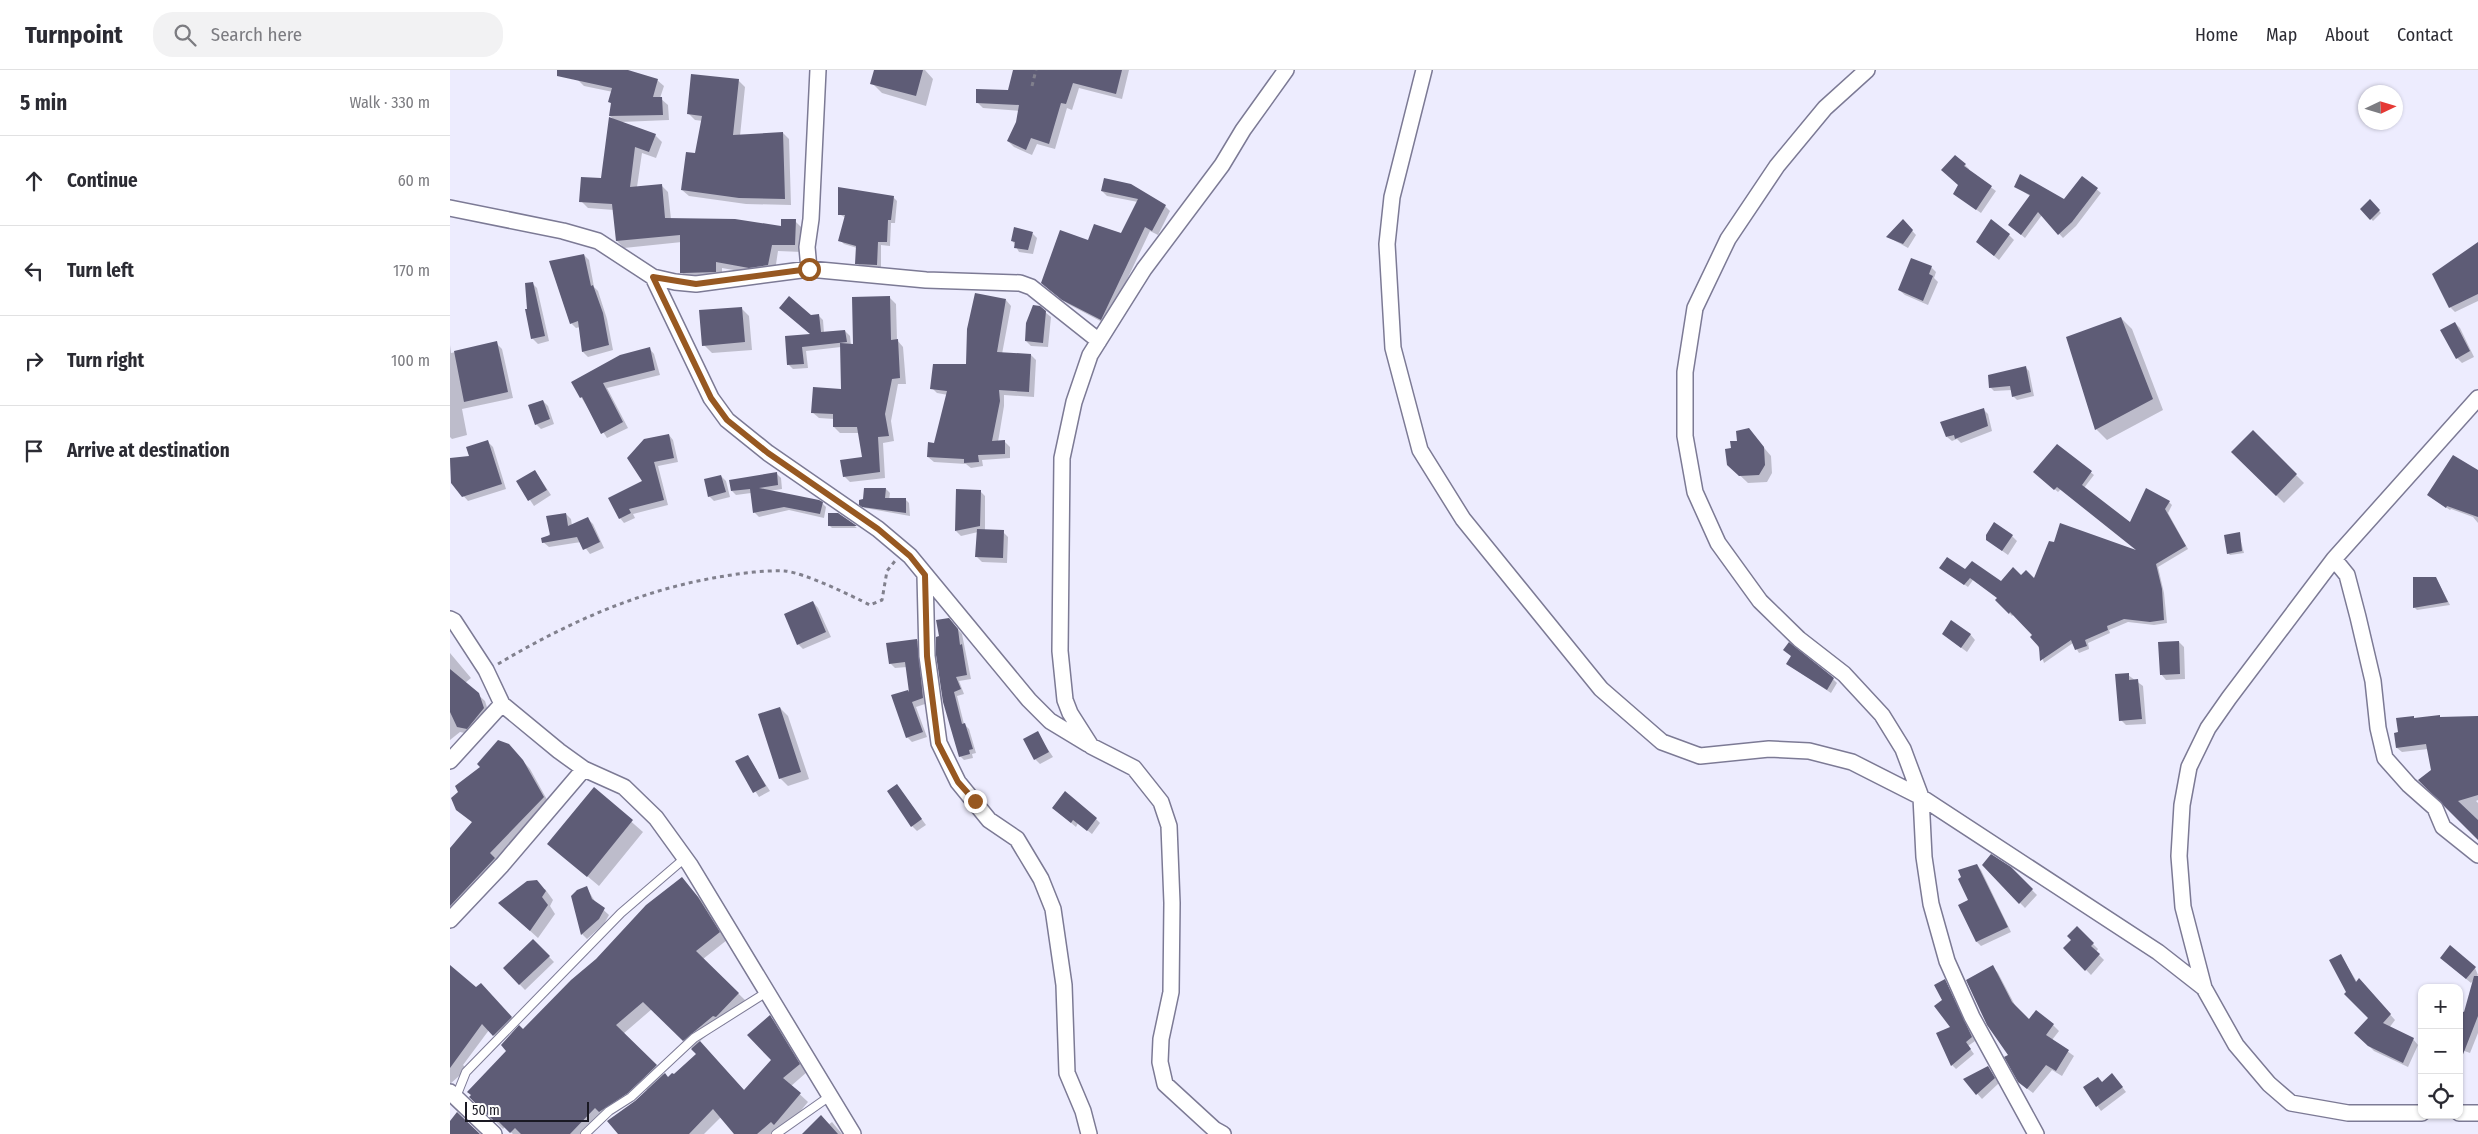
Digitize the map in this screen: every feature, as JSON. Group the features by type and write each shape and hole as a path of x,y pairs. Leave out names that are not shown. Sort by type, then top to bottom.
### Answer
{"street":[{"path":"809,269 807,248 811,219 818,70"},
{"path":"1091,746 1064,700 1060,651 1062,458 1074,402 1090,355 1144,269 1222,165 1243,130 1286,70"},
{"path":"1424,70 1392,198 1387,244 1393,348 1420,450 1463,519 1601,689 1662,742 1700,756 1769,749 1809,751 1852,762 1920,797 2158,952 2204,988"},
{"path":"1867,70 1819,115 1777,166 1728,239 1695,308 1685,372 1685,436 1695,492 1718,544 1760,601 1799,639 1844,674 1882,714 1903,749 1920,797 1924,857 1931,904 1947,962 1972,1017 2036,1134"},
{"path":"450,208 563,230 598,241 653,277 696,284 809,269 926,280 1020,283 1031,287 1099,341"},
{"path":"653,277 711,398 727,420 768,453 878,529 910,556 1029,700 1050,721 1091,746 1134,768 1161,802 1169,826 1172,903 1170,992 1161,1038 1160,1062 1165,1084 1214,1129 1222,1134"},
{"path":"2418,1113 2348,1113 2291,1103 2269,1084 2236,1045 2204,988 2183,907 2179,856 2182,804 2189,767 2208,728 2334,559 2478,398"},
{"path":"2334,559 2347,576 2358,618 2373,681 2378,728 2385,758 2409,785 2435,808 2443,827 2478,855"},
{"path":"925,575 927,656 938,743 958,782 989,820 1017,839 1041,879 1053,909 1064,985 1067,1073 1083,1111 1089,1134"},
{"path":"450,619 454,621 486,670 502,704 559,751 584,768 624,787 656,818 685,858 852,1134"},
{"path":"450,761 502,704"},
{"path":"450,920 502,865 584,768"},
{"path":"453,1094 494,1134"},
{"path":"2463,1113 2478,1113"}],"lane":[{"path":"453,1094 466,1072 622,913 685,858"},
{"path":"584,1134 609,1110 631,1097 694,1038 767,992"},
{"path":"776,1134 830,1096"}],"path":[{"path":"1032,86 1036,70"},
{"path":"486,670 531,644 579,620 623,603 678,585 743,573 786,571 837,589 870,605 882,600 887,572 896,559 910,556"}],"building":[{"path":"557,70 628,70 658,79 653,97 662,97 663,115 609,116 611,103 608,102 612,88 557,76"},
{"path":"874,70 923,70 916,96 870,84"},
{"path":"1013,70 1122,70 1116,94 1073,83 1066,104 1061,103 1049,144 1031,138 1026,150 1007,141 1016,122 1019,105 976,103 976,89 1008,90"},
{"path":"691,74 739,79 733,135 783,132 785,199 739,198 681,190 686,152 695,153 702,116 687,114"},
{"path":"609,117 656,134 649,152 635,147 630,187 662,184 665,218 735,219 781,226 781,219 796,219 795,245 772,245 768,265 749,268 716,262 716,272 680,273 680,235 616,241 612,204 579,202 581,177 601,178"},
{"path":"1955,155 1966,164 1964,166 1992,186 1976,210 1953,194 1958,185 1941,170"},
{"path":"2020,174 2064,199 2082,176 2098,188 2072,222 2058,235 2038,212 2021,235 2008,225 2030,195 2014,187"},
{"path":"1104,178 1131,184 1166,205 1152,231 1145,227 1101,320 1062,300 1041,283 1060,230 1088,240 1094,224 1121,233 1138,199 1101,191"},
{"path":"838,187 894,196 891,220 888,220 887,242 878,242 877,265 855,264 856,246 838,241 845,215 838,215"},
{"path":"2370,199 2380,210 2370,220 2360,209"},
{"path":"1903,219 1913,230 1903,244 1886,237"},
{"path":"1991,219 2010,234 1994,256 1976,242"},
{"path":"1014,227 1033,232 1028,250 1014,248 1015,242 1011,241"},
{"path":"2478,242 2478,294 2449,308 2432,274"},
{"path":"584,254 591,286 593,285 603,313 609,345 582,352 578,321 570,324 549,261"},
{"path":"1911,258 1932,266 1929,274 1933,276 1923,301 1898,290"},
{"path":"533,282 545,336 531,339 525,309 527,309 525,283"},
{"path":"975,293 1006,299 997,352 1031,354 1029,392 999,390 1000,401 992,441 1005,440 1005,454 978,455 979,462 964,463 964,459 927,457 928,442 934,443 947,391 930,389 933,364 966,364 967,329"},
{"path":"789,296 811,315 819,314 821,332 845,330 847,342 802,347 804,364 787,365 785,336 810,334 779,308"},
{"path":"890,296 891,340 898,339 900,378 892,379 885,414 889,436 878,437 880,472 843,477 840,460 862,457 857,427 833,427 833,414 811,413 813,387 841,389 840,343 853,344 852,297"},
{"path":"1033,305 1040,306 1046,311 1043,343 1025,341 1026,323"},
{"path":"742,307 745,342 702,346 699,310"},
{"path":"2121,317 2153,399 2095,430 2066,337"},
{"path":"2455,322 2470,351 2456,359 2440,330"},
{"path":"497,341 508,392 464,402 454,351"},
{"path":"650,347 655,370 603,383 623,422 601,434 582,397 580,398 571,382 620,355"},
{"path":"2026,366 2031,392 2012,397 2010,386 1989,388 1988,375"},
{"path":"543,400 550,419 535,425 528,405"},
{"path":"1984,408 1988,426 1955,439 1954,435 1946,437 1940,422"},
{"path":"1749,428 1764,447 1765,465 1759,475 1739,476 1727,465 1725,449 1731,448 1730,441 1737,441 1736,431"},
{"path":"2253,430 2297,474 2276,496 2231,452"},
{"path":"669,434 674,458 654,462 664,500 629,509 631,513 619,519 608,498 642,481 627,458 644,439"},
{"path":"488,440 502,484 462,497 451,483 450,458 469,456 466,447"},
{"path":"2057,444 2092,471 2082,485 2130,522 2146,488 2170,501 2165,509 2186,546 2156,564 2162,589 2164,620 2150,622 2124,619 2107,626 2108,630 2085,640 2087,646 2075,650 2071,640 2040,661 2039,647 2030,637 2032,635 2010,612 2009,614 1995,600 1997,598 1970,578 1964,585 1939,568 1947,557 1965,569 1972,561 2001,581 2013,567 2021,575 2026,570 2034,578 2049,541 2054,542 2060,523 2136,550 2057,487 2054,490 2033,472"},
{"path":"2453,455 2478,470 2478,517 2447,506 2446,508 2427,495"},
{"path":"535,470 547,490 528,501 516,481"},
{"path":"777,472 778,485 759,488 819,500 823,502 820,514 784,507 753,513 750,489 731,491 729,480"},
{"path":"721,475 726,492 708,497 704,479"},
{"path":"864,488 886,488 885,498 906,498 906,513 862,507 859,505 859,500 863,499"},
{"path":"956,489 981,490 980,526 955,531"},
{"path":"566,513 568,526 588,517 600,542 583,550 577,537 542,543 541,538 550,535 546,516"},
{"path":"828,513 838,513 857,526 828,526"},
{"path":"1994,522 2013,535 2002,551 1986,540 1986,535"},
{"path":"977,529 1004,530 1003,558 975,557"},
{"path":"2240,532 2242,551 2227,554 2224,535"},
{"path":"2413,577 2436,577 2448,602 2413,608"},
{"path":"813,601 826,632 797,645 784,614"},
{"path":"949,618 958,629 967,675 956,677 961,689 954,692 962,724 965,723 973,749 969,750 970,754 959,757 943,702 936,655 936,637 939,636 936,620"},
{"path":"1951,620 1971,634 1961,648 1942,634"},
{"path":"917,639 923,698 912,702 923,732 906,738 891,695 908,690 909,692 905,662 889,664 886,643"},
{"path":"2179,641 2180,674 2160,675 2158,642"},
{"path":"1789,642 1834,678 1827,690 1786,664 1791,656 1783,650"},
{"path":"450,669 479,693 484,708 467,729 457,727 450,712"},
{"path":"2129,673 2129,680 2138,679 2142,719 2119,721 2115,674"},
{"path":"780,707 801,772 779,779 758,714"},
{"path":"2440,715 2440,717 2478,716 2478,795 2458,801 2478,820 2478,840 2418,780 2431,770 2426,744 2396,748 2394,733 2398,732 2396,718"},
{"path":"1038,731 1049,752 1034,760 1023,739"},
{"path":"498,740 509,744 523,760 544,797 490,853 495,858 450,906 450,848 472,822 456,810 451,798 458,792 455,786 480,767 477,764"},
{"path":"748,755 766,786 753,793 735,761"},
{"path":"897,784 922,819 911,827 887,791"},
{"path":"594,787 633,820 587,877 547,844"},
{"path":"1065,791 1097,818 1087,831 1073,820 1071,823 1052,808"},
{"path":"1991,854 2011,867 2033,889 2019,904 1982,865"},
{"path":"1977,864 2008,927 1976,942 1958,905 1968,900 1958,879 1961,877 1958,870"},
{"path":"682,877 698,897 720,932 696,951 739,993 716,1017 713,1016 683,1041 643,1002 616,1025 657,1065 628,1093 599,1112 595,1108 570,1134 521,1134 515,1128 510,1133 497,1120 495,1122 469,1097 471,1095 467,1092 506,1051 501,1045 519,1025 523,1029 571,980 596,959 646,905"},
{"path":"537,880 546,891 542,897 548,905 530,931 498,903 527,881"},
{"path":"587,886 592,899 605,908 599,919 581,935 571,896 577,890"},
{"path":"2077,926 2094,943 2091,946 2100,954 2085,971 2063,948 2071,940 2067,936"},
{"path":"533,939 550,956 519,985 503,968"},
{"path":"2450,945 2476,967 2466,979 2440,958"},
{"path":"2341,954 2356,982 2359,978 2391,1014 2383,1023 2414,1038 2403,1063 2368,1046 2354,1033 2368,1018 2344,994 2346,992 2329,960"},
{"path":"450,965 476,987 481,983 512,1017 493,1036 482,1024 450,1068"},
{"path":"1993,965 2012,1002 2029,1019 2036,1010 2054,1024 2046,1035 2069,1050 2056,1071 2046,1065 2027,1089 2018,1082 2004,1057 2008,1055 1987,1025 1966,980"},
{"path":"2474,976 2478,976 2478,1016 2463,1054 2463,1012"},
{"path":"1945,979 1972,1037 1966,1042 1971,1049 1951,1066 1936,1033 1950,1027 1934,1006 1942,1000 1934,985"},
{"path":"770,1015 800,1064 783,1078 801,1093 774,1125 771,1122 757,1134 734,1134 713,1109 689,1134 618,1134 607,1121 635,1101 665,1073 668,1077 672,1073 674,1074 696,1054 691,1049 700,1041 744,1090 771,1060 747,1035"},
{"path":"1988,1066 1995,1078 1976,1095 1963,1079"},
{"path":"2112,1073 2123,1087 2096,1107 2083,1087 2098,1077 2102,1082"},
{"path":"457,1112 480,1134 450,1134 450,1121"},
{"path":"821,1115 838,1134 802,1134"}],"route":[{"path":"809,269 696,284 653,277 711,398 727,420 768,453 878,529 910,556 925,575 927,656 938,743 958,782 975,801"}]}
